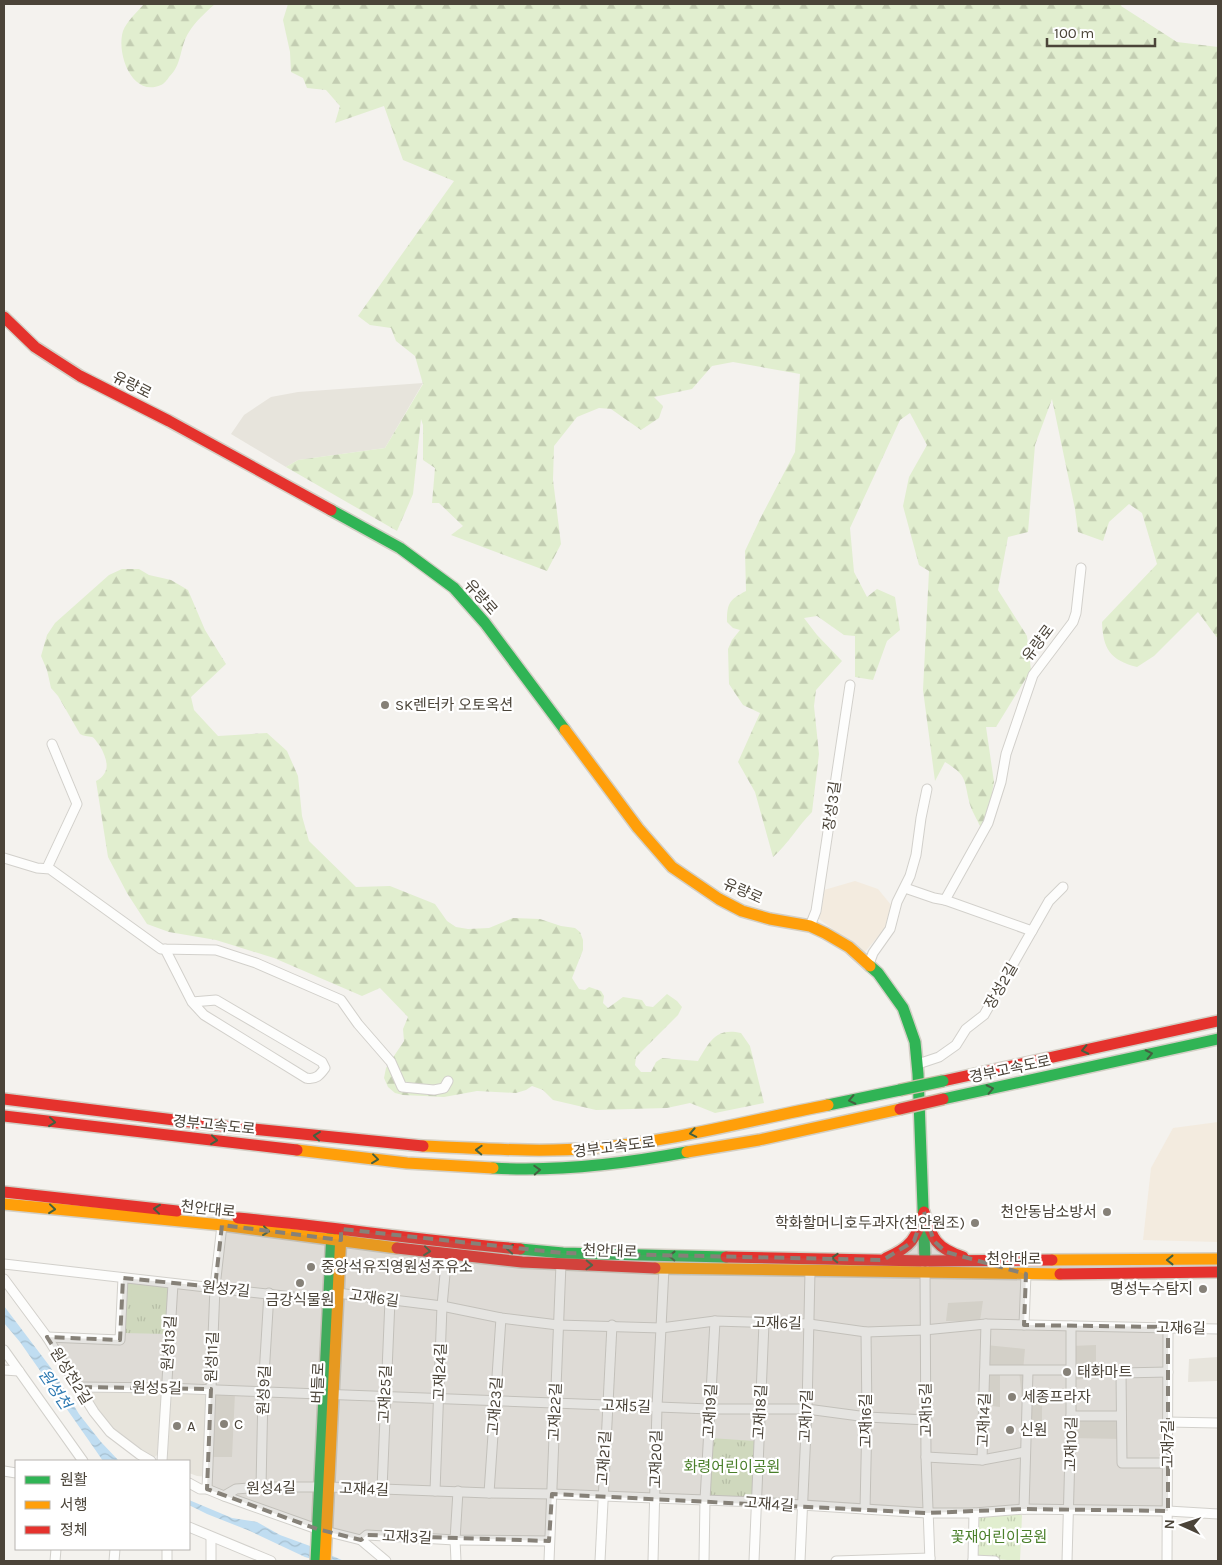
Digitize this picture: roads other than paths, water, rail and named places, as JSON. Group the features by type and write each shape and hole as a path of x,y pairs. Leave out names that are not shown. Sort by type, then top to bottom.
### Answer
{"main road":[{"name":"유량로","path":"4,317 35,346 80,376 169,421 400,548 438,574 454,588 488,628 643,834 672,867 719,899 742,911 810,926 826,932 849,947 878,973 902,1008 910,1025 918,1064 925,1261"},
{"name":"경부고속도로","path":"4,1099 213,1125 388,1143 531,1152 594,1148 660,1140 1218,1021"},
{"name":"경부고속도로","path":"4,1116 407,1163 527,1170 588,1167 643,1160 759,1140 1218,1039"},
{"name":"천안대로","path":"4,1192 336,1234 447,1253 522,1262 664,1268 925,1274 1218,1272"},
{"name":"천안대로","path":"4,1204 222,1225 563,1253 925,1261 1218,1259"},
{"path":"883,1260 903,1251 914,1241 924,1212"},
{"path":"924,1212 934,1241 946,1252 978,1261"},
{"name":"버들로","path":"322,1533 329,1394 337,1292 336,1234"},
{"name":"버들로","path":"329,1394 328,1301 336,1234"},
{"path":"316,1561 322,1533"},
{"path":"322,1533 326,1561"}],"street":[{"name":"유량로","path":"945,900 988,824 1001,782 1006,754 1033,675 1076,614 1081,568"},
{"name":"장성3길","path":"810,926 816,911 850,685"},
{"path":"47,868 76,804 52,744"},
{"path":"869,964 873,953 890,929 897,902 910,876 916,855 927,789"},
{"path":"4,858 37,868 50,868 161,949 216,950 256,963 341,1000 358,1024 391,1062 402,1087 434,1090 444,1088 448,1081"},
{"name":"장성2길","path":"918,1064 940,1057 956,1045 966,1030 984,1015 1049,900 1063,887"},
{"path":"905,888 1032,931"},
{"path":"165,949 192,1002 204,1015 306,1078 312,1079 320,1075 325,1068 322,1062 216,1000 192,1002"},
{"name":"원성11길","path":"204,1489 211,1390 215,1287 222,1225"},
{"name":"고재24길","path":"435,1491 442,1306 447,1253"},
{"name":"고재15길","path":"836,1561 930,1560 926,1457 925,1261"},
{"name":"원성7길","path":"4,1264 328,1301"},
{"name":"고재22길","path":"549,1561 561,1264"},
{"name":"고재20길","path":"654,1561 657,1407 664,1268"},
{"name":"고재17길","path":"800,1561 807,1408 810,1271"},
{"path":"1024,1325 1026,1274"},
{"path":"47,1337 120,1340 123,1278"},
{"name":"원성천2길","path":"4,1279 47,1337 94,1412 110,1432 149,1460"},
{"name":"원성13길","path":"162,1460 173,1284"},
{"name":"고재6길","path":"337,1292 442,1306 501,1318 558,1325 612,1325 661,1328 715,1322 809,1324 866,1332 924,1330 986,1324 1218,1329"},
{"name":"원성9길","path":"261,1487 263,1392 269,1294"},
{"name":"고재25길","path":"382,1489 390,1300"},
{"name":"고재23길","path":"489,1493 501,1318"},
{"name":"고재19길","path":"704,1561 705,1500 715,1322"},
{"name":"고재18길","path":"754,1561 764,1323"},
{"name":"고재14길","path":"926,1457 982,1460 986,1324"},
{"name":"고재21길","path":"600,1561 612,1325"},
{"name":"고재10길","path":"1068,1561 1072,1370 1071,1326"},
{"name":"고재7길","path":"1167,1561 1168,1327"},
{"name":"고재16길","path":"865,1509 866,1332"},
{"path":"4,1350 82,1460"},
{"path":"4,1370 19,1371"},
{"path":"985,1370 1072,1370"},
{"path":"1024,1509 1028,1371"},
{"path":"1168,1372 1120,1373 1122,1463 1168,1464"},
{"name":"원성5길","path":"79,1387 329,1394"},
{"name":"고재5길","path":"329,1394 710,1409 807,1408 867,1417 927,1420"},
{"path":"1071,1416 1121,1416"},
{"path":"1168,1422 1218,1423"},
{"path":"982,1460 1025,1452"},
{"path":"190,1483 322,1533 361,1540 386,1561"},
{"name":"원성4길","path":"224,1496 236,1489 324,1487"},
{"name":"고재4길","path":"324,1487 756,1502 927,1514 1024,1509 1218,1514"},
{"path":"190,1488 204,1489"},
{"path":"456,1561 455,1540 458,1491"},
{"path":"974,1513 973,1560 995,1561"},
{"path":"190,1527 265,1560"},
{"name":"고재3길","path":"361,1540 367,1535 455,1540 549,1541"},
{"path":"211,1537 211,1561"}],"water":[{"name":"원성천","path":"4,1306 51,1368 79,1414 118,1460 102,1460 20,1342 4,1323"},
{"path":"190,1500 232,1518 257,1522 280,1535 344,1561 318,1561 305,1557 250,1531 190,1506"}],"place":[{"name":"SK렌터카 오토옥션","path":"385,705"},
{"name":"천안동남소방서","path":"1107,1212"},
{"name":"학화할머니호두과자(천안원조)","path":"975,1223"},
{"name":"중앙석유직영원성주유소","path":"311,1267"},
{"name":"금강식물원","path":"300,1283"},
{"name":"명성누수탐지","path":"1203,1289"},
{"name":"태화마트","path":"1067,1372"},
{"name":"세종프라자","path":"1012,1397"},
{"name":"C","path":"224,1424"},
{"name":"A","path":"177,1426"},
{"name":"신원","path":"1010,1430"}],"park label":[{"name":"화령어린이공원","path":"732,1467"},
{"name":"꽃재어린이공원","path":"999,1537"}]}
